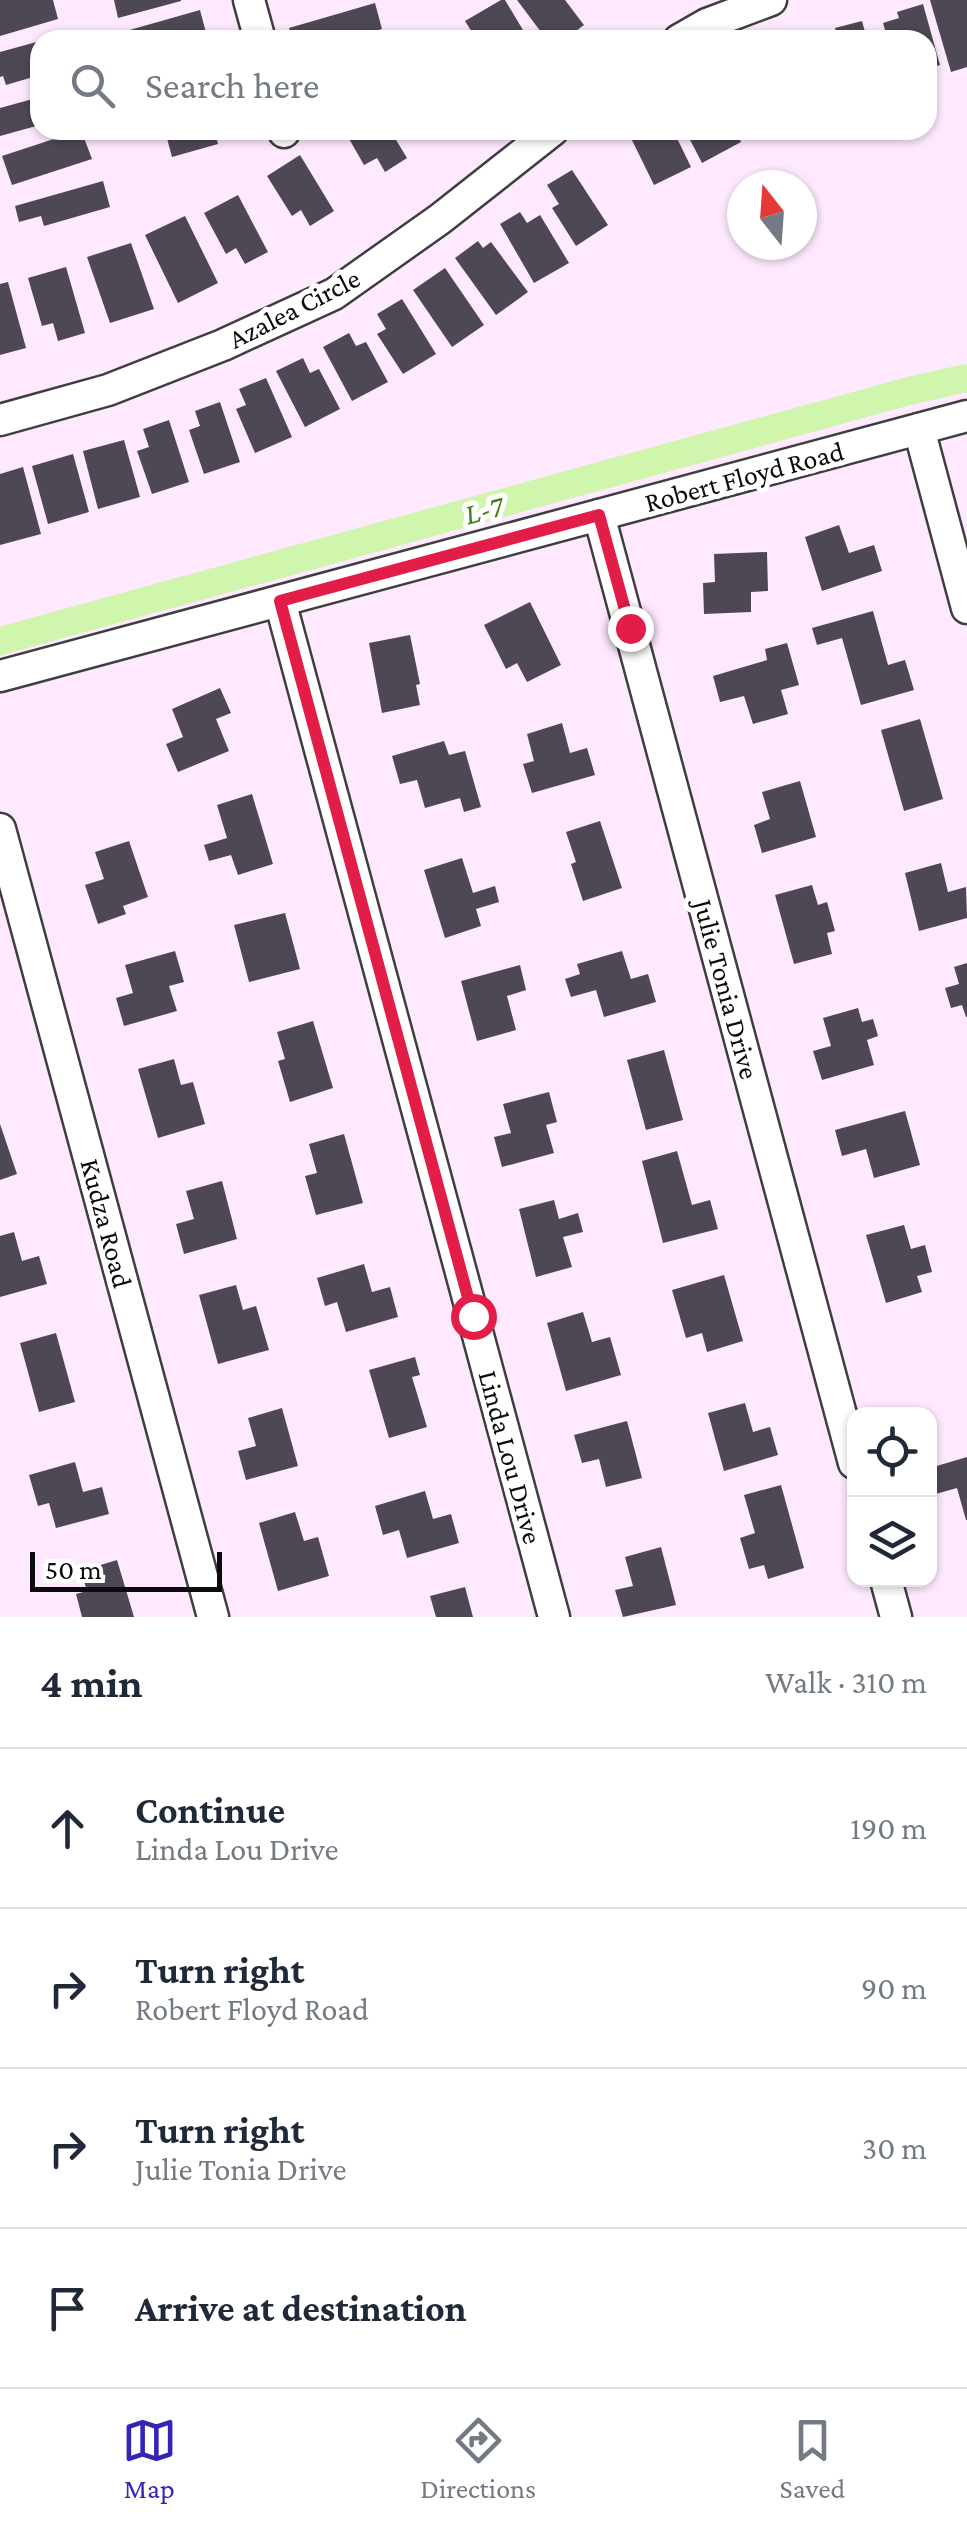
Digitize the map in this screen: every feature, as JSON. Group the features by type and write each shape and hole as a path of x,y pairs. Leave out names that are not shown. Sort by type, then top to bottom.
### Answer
{"street":[{"path":"249,0 257,30"},
{"path":"696,30 772,0"},
{"name":"Azalea Circle","path":"0,420 108,390 223,345 334,294 440,219 540,140"},
{"name":"Robert Floyd Road","path":"0,676 967,416"},
{"path":"918,429 967,608"},
{"name":"Julie Tonia Drive","path":"599,515 847,1437"},
{"name":"Linda Lou Drive","path":"280,601 554,1617"},
{"name":"Kudza Road","path":"0,829 213,1617"},
{"path":"888,1587 896,1617"}],"building":[{"path":"0,0 53,0 58,19 0,36"},
{"path":"114,0 181,0 181,1 118,18"},
{"path":"505,0 523,30 471,30 465,21"},
{"path":"517,0 565,0 584,25 577,30 540,30"},
{"path":"930,0 967,0 967,67 951,72"},
{"path":"375,3 382,29 290,30"},
{"path":"923,4 930,30 885,30 883,23 899,18 897,12"},
{"path":"200,10 205,30 130,30"},
{"path":"862,21 864,30 836,30"},
{"path":"30,44 30,78 6,85 0,77 0,52"},
{"path":"30,100 30,128 0,136 0,108"},
{"path":"51,140 85,140 92,159 12,185 2,156"},
{"path":"167,140 217,140 218,144 172,157"},
{"path":"350,140 396,140 407,158 385,172 377,158 364,165"},
{"path":"632,140 678,140 691,167 654,185"},
{"path":"690,140 740,140 741,142 702,163"},
{"path":"300,155 334,211 310,226 301,210 292,216 267,176"},
{"path":"572,170 608,225 576,246 552,208 559,204 547,185"},
{"path":"103,181 110,207 44,226 41,216 19,222 15,206"},
{"path":"238,195 268,252 245,264 236,248 226,254 204,213"},
{"path":"520,212 527,223 540,215 569,263 534,283 500,224"},
{"path":"185,216 218,283 178,303 145,235"},
{"path":"478,241 483,248 491,242 528,292 496,315 455,258"},
{"path":"131,243 154,309 110,323 87,257"},
{"path":"66,267 85,333 58,341 53,323 42,326 28,278"},
{"path":"445,268 484,325 452,347 413,290"},
{"path":"8,282 26,348 0,355 0,284"},
{"path":"402,299 436,354 403,374 377,334 386,329 377,314"},
{"path":"349,333 356,346 366,342 388,382 352,401 323,347"},
{"path":"303,358 310,373 319,369 340,409 305,427 276,371"},
{"path":"266,378 292,437 255,453 236,409 246,405 239,389"},
{"path":"220,402 240,462 204,474 189,430 200,426 195,411"},
{"path":"169,420 189,482 152,494 137,451 149,447 143,429"},
{"path":"124,440 140,497 98,509 83,451"},
{"path":"73,454 89,512 48,524 32,466"},
{"path":"23,467 41,534 0,545 0,474"},
{"path":"839,525 849,553 874,545 882,571 822,591 805,537"},
{"path":"767,552 768,591 751,592 751,612 704,614 703,583 715,582 714,554"},
{"path":"530,602 561,665 527,682 517,663 506,669 484,625"},
{"path":"873,611 888,665 905,660 914,690 861,705 842,638 817,645 812,628"},
{"path":"410,635 420,705 382,713 369,643"},
{"path":"787,643 799,685 781,690 788,714 753,724 744,696 720,702 713,676 767,660 765,649"},
{"path":"220,688 231,713 216,719 229,751 178,772 166,744 183,737 172,709"},
{"path":"920,719 943,799 904,811 881,730"},
{"path":"562,723 570,753 587,748 595,775 532,793 523,764 534,761 527,734"},
{"path":"444,741 449,755 465,751 481,807 464,812 460,798 425,808 417,780 400,784 392,756"},
{"path":"800,781 816,837 762,853 754,825 770,819 762,792"},
{"path":"252,794 273,864 238,875 231,855 209,861 204,845 227,838 217,805"},
{"path":"600,821 622,888 583,901 566,832"},
{"path":"129,841 148,897 123,906 126,914 98,924 85,885 104,879 95,852"},
{"path":"462,858 473,893 495,886 499,902 476,909 481,926 445,938 424,870"},
{"path":"941,863 948,892 966,887 967,918 919,931 905,873"},
{"path":"812,885 818,905 827,902 835,931 827,933 832,954 794,964 775,895"},
{"path":"285,913 300,969 249,982 234,925"},
{"path":"175,951 184,982 169,986 177,1011 124,1026 116,998 133,993 125,965"},
{"path":"622,951 631,979 648,974 656,1002 604,1017 596,990 571,997 565,979 580,974 577,964"},
{"path":"967,963 966,1017 962,1005 951,1008 945,988 959,984 954,967"},
{"path":"520,965 526,990 507,996 516,1030 477,1041 461,981"},
{"path":"858,1008 862,1022 873,1019 878,1036 867,1040 874,1065 822,1080 813,1051 831,1046 823,1018"},
{"path":"313,1021 333,1088 290,1102 278,1061 285,1059 277,1032"},
{"path":"664,1050 683,1120 646,1130 627,1060"},
{"path":"174,1059 181,1085 193,1082 205,1124 158,1138 138,1069"},
{"path":"549,1092 557,1122 546,1125 554,1153 502,1167 494,1137 511,1133 503,1104"},
{"path":"905,1111 920,1165 874,1178 866,1149 842,1156 835,1130"},
{"path":"0,1124 17,1174 0,1180"},
{"path":"344,1134 363,1203 316,1215 305,1176 317,1173 309,1144"},
{"path":"677,1151 692,1205 710,1200 718,1229 663,1243 642,1161"},
{"path":"222,1181 237,1239 184,1254 176,1224 194,1219 186,1191"},
{"path":"554,1200 559,1219 578,1213 583,1232 563,1237 572,1267 536,1277 519,1209"},
{"path":"904,1225 911,1249 925,1245 932,1272 917,1276 922,1292 886,1303 866,1235"},
{"path":"14,1232 22,1261 39,1256 47,1284 0,1297 0,1236"},
{"path":"364,1264 372,1292 390,1287 398,1317 346,1332 337,1302 325,1306 317,1278"},
{"path":"724,1275 743,1341 707,1352 702,1333 686,1338 672,1290"},
{"path":"236,1285 243,1310 256,1306 269,1350 218,1364 199,1295"},
{"path":"583,1312 592,1342 610,1337 621,1375 566,1391 547,1323"},
{"path":"56,1333 75,1402 39,1412 20,1343"},
{"path":"415,1357 420,1375 412,1377 427,1427 389,1438 369,1370"},
{"path":"745,1403 753,1432 770,1427 778,1455 724,1471 708,1413"},
{"path":"282,1408 298,1466 246,1480 238,1451 256,1446 248,1418"},
{"path":"627,1421 642,1478 606,1487 599,1459 582,1463 574,1435"},
{"path":"967,1457 967,1520 957,1488 937,1494 937,1466"},
{"path":"75,1462 83,1492 102,1487 109,1514 56,1528 49,1503 38,1506 29,1475"},
{"path":"781,1485 804,1568 768,1579 764,1565 749,1569 740,1538 755,1533 744,1495"},
{"path":"425,1491 433,1519 451,1514 459,1543 407,1558 399,1530 383,1535 375,1506"},
{"path":"295,1512 304,1541 318,1537 329,1576 278,1591 259,1523"},
{"path":"661,1547 676,1605 623,1617 615,1590 633,1586 625,1557"},
{"path":"117,1560 134,1617 82,1617 76,1594 87,1591 81,1571"},
{"path":"465,1587 473,1617 436,1617 430,1596"}],"waterway":[{"name":"L-7","path":"0,641 967,378"}],"route":[{"path":"473,1316 280,601 599,515 630,628"}]}
